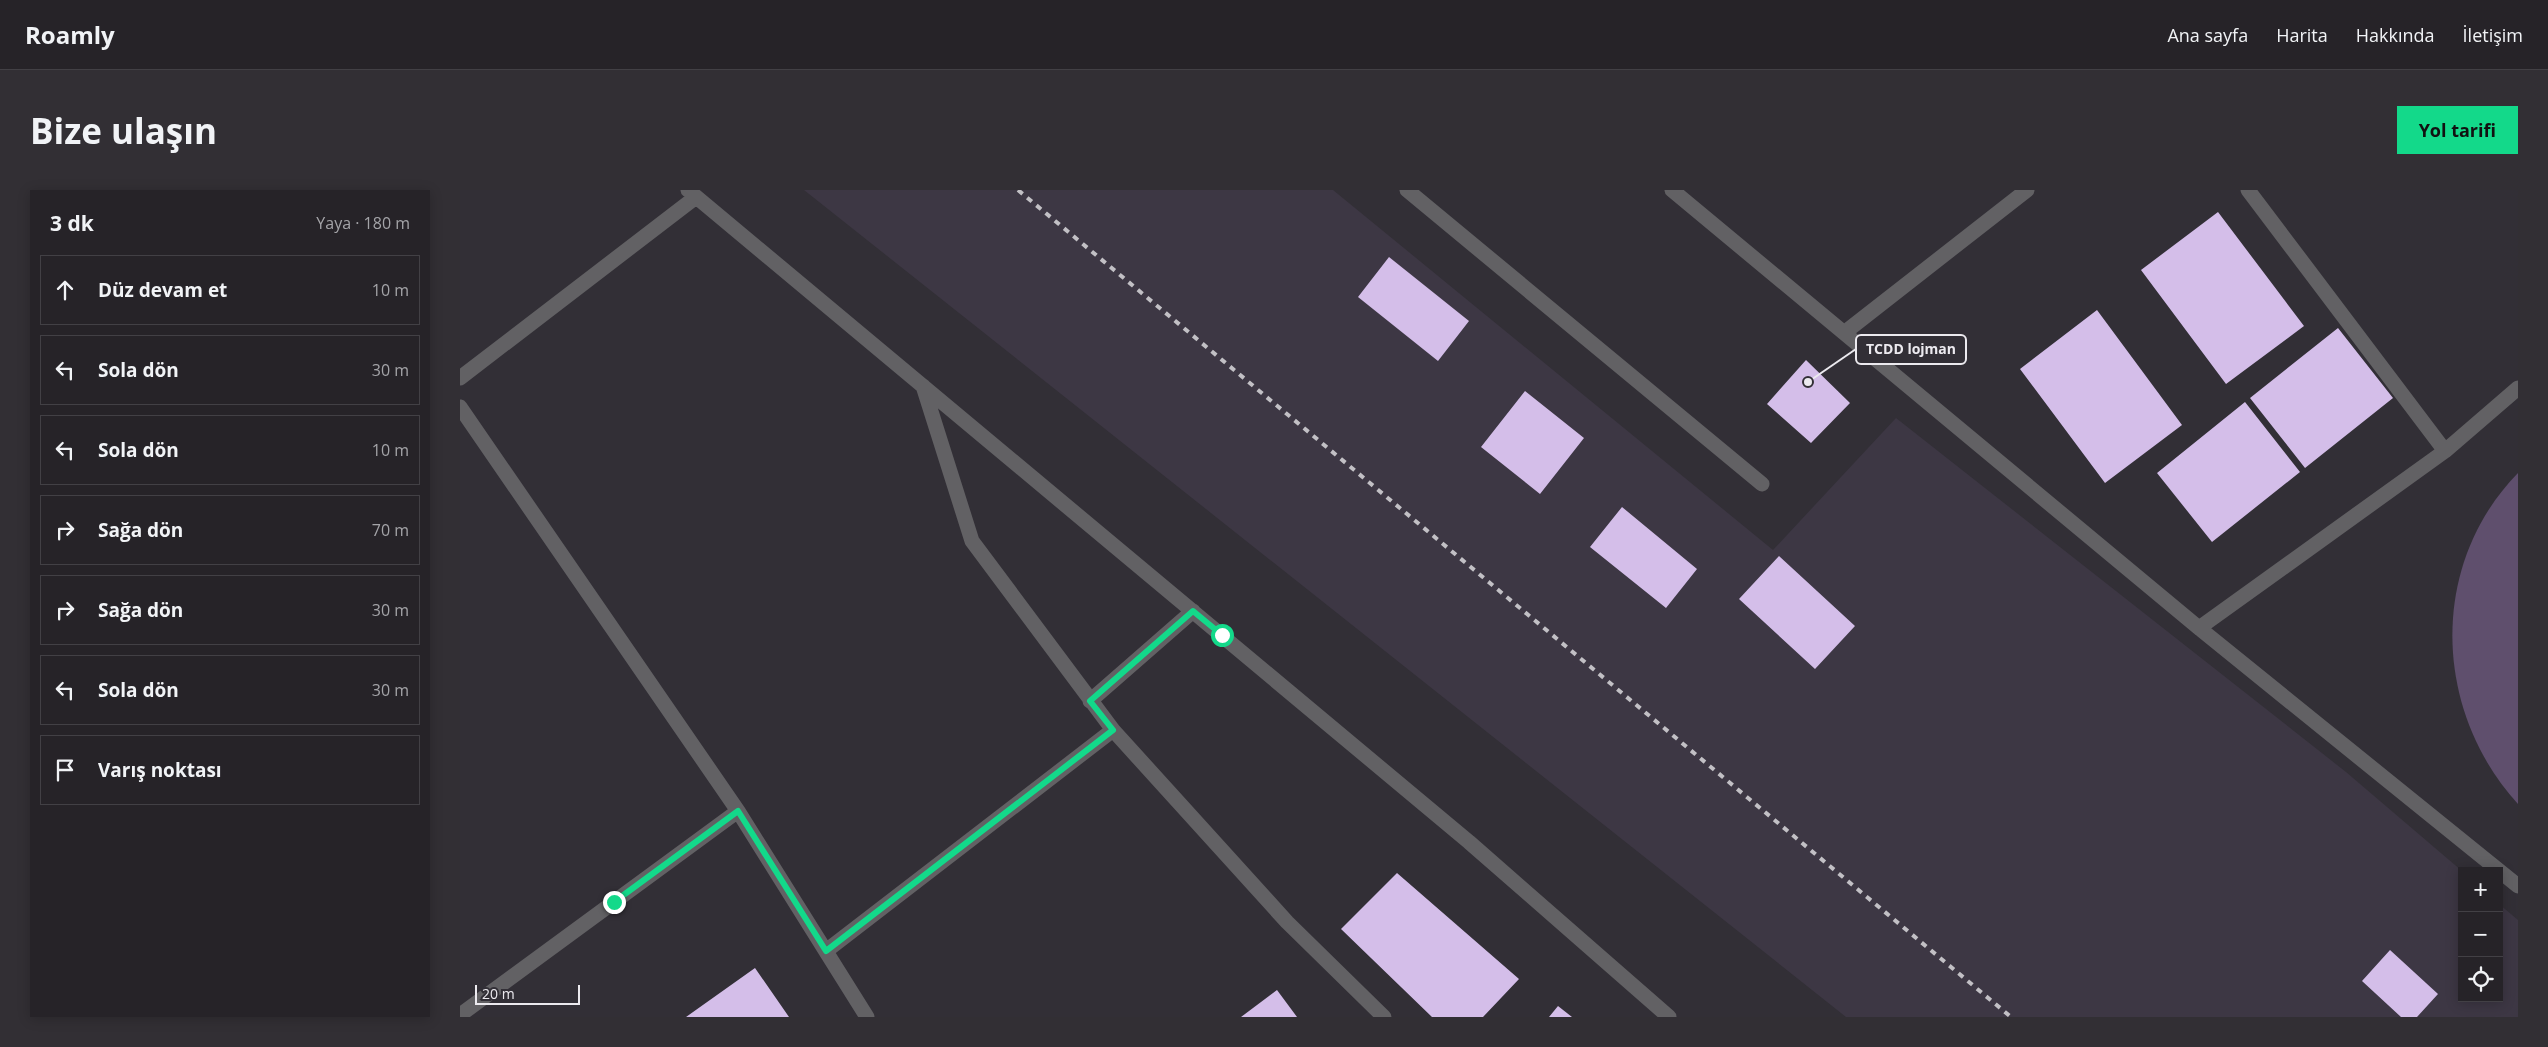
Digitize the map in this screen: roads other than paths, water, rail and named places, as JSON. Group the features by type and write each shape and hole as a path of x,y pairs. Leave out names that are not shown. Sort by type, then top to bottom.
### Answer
{"street":[{"path":"1408,190 1762,484"},
{"path":"1672,190 2199,628 2518,886"},
{"path":"1844,333 2027,190"},
{"path":"2248,190 2445,451"},
{"path":"460,378 692,193 1469,842 1670,1017"},
{"path":"922,385 972,541 1113,730 1287,922 1384,1017"},
{"path":"2199,628 2445,451 2518,388"},
{"path":"460,407 738,811 867,1017"},
{"path":"1090,701 1193,611"},
{"path":"826,951 1113,730"},
{"path":"460,1015 738,811"}],"railway":[{"path":"1018,190 2011,1017"}],"place":[{"name":"TCDD lojman","path":"1808,382"}]}
